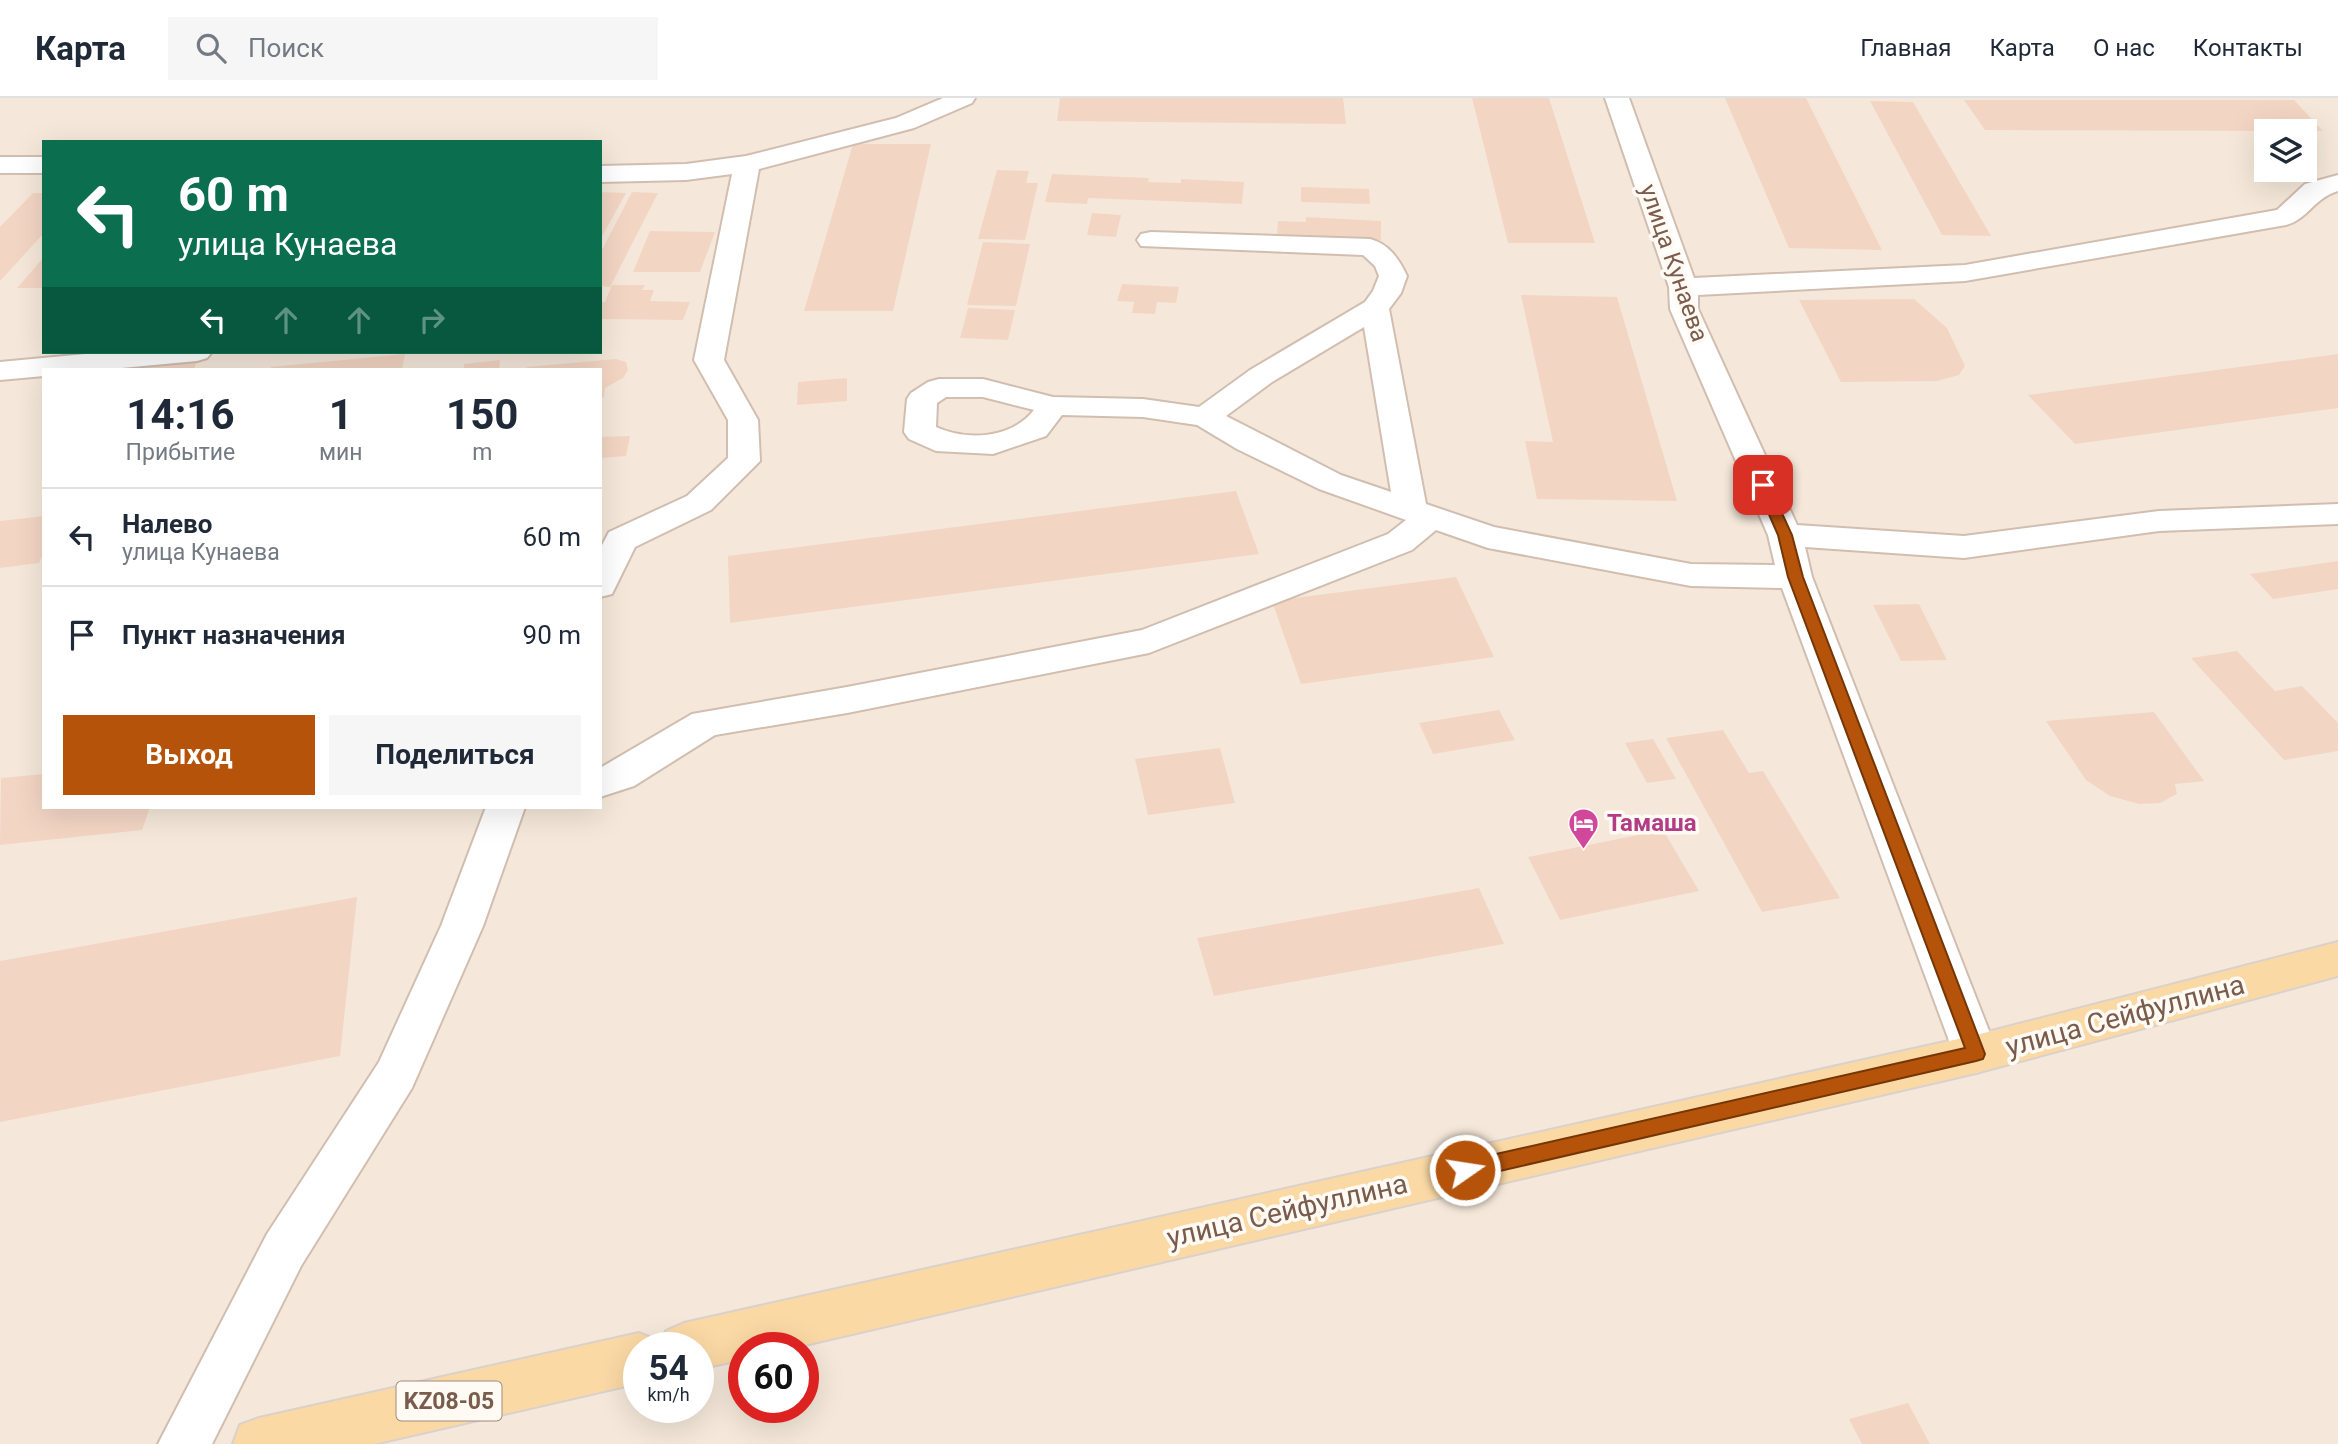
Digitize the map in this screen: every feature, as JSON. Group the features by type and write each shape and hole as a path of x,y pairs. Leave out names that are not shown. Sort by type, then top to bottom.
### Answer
{"main road":[{"name":"улица Сейфуллина","path":"714,1341 1976,1054 2338,960"},
{"name":"KZ08-05","path":"259,1444 623,1362"}],"street":[{"path":"602,174 686,172 747,164 905,123 963,98"},
{"name":"улица Кунаева","path":"1617,98 1683,287 1684,309 1785,535 1796,577 1976,1054"},
{"path":"602,582 621,540 699,503 744,461 743,420 709,359 747,164"},
{"path":"0,165 42,165"},
{"path":"1683,287 1965,273 2286,217 2314,190 2338,183"},
{"path":"1151,240 1370,247 1387,262 1393,276 1387,293 1375,308 1261,376 1206,417"},
{"path":"602,782 620,776 705,723 847,701 1149,641 1400,542 1421,514 1375,308"},
{"path":"0,371 176,354"},
{"path":"1053,406 1035,429 993,445 947,444 920,432 922,399 939,388 983,388 1053,406 1143,408 1206,417 1248,442 1330,482 1488,537 1691,575 1796,577"},
{"path":"1785,535 1964,547 2159,521 2338,514"},
{"path":"184,1444 284,1250 396,1074 462,926 506,809"}],"shaded area":[{"path":"0,98 2338,98 2338,1444 0,1444"}],"building":[{"path":"1060,98 1343,98 1346,124 1057,121"},
{"path":"1472,98 1549,98 1595,243 1508,243"},
{"path":"1725,98 1806,98 1882,250 1789,248"},
{"path":"1964,100 2294,100 2312,119 2254,119 2254,131 1985,130"},
{"path":"1870,101 1913,102 1991,236 1942,235"},
{"path":"853,144 931,144 893,311 804,311"},
{"path":"997,170 1029,171 1026,183 1038,183 1025,240 978,239"},
{"path":"1052,174 1149,178 1148,182 1181,183 1181,179 1244,182 1242,204 1088,198 1087,204 1045,202"},
{"path":"1301,187 1369,189 1370,204 1301,202"},
{"path":"602,192 626,193 602,236"},
{"path":"632,192 658,193 610,287 602,286 603,248"},
{"path":"33,193 42,193 42,235 0,281 0,227"},
{"path":"1092,213 1121,215 1116,237 1087,235"},
{"path":"1306,217 1381,221 1381,240 1277,234 1278,221 1306,222"},
{"path":"650,231 715,232 700,272 633,272"},
{"path":"983,242 1030,244 1016,306 967,305"},
{"path":"42,259 42,288 17,288"},
{"path":"1122,284 1179,287 1176,303 1157,302 1155,314 1132,313 1134,302 1117,301"},
{"path":"612,285 645,285 642,290 654,290 650,301 690,302 683,320 602,319 602,302 605,302"},
{"path":"1521,295 1617,297 1677,501 1537,499 1525,441 1553,442"},
{"path":"1914,299 1947,328 1965,366 1959,375 1937,381 1841,382 1799,300"},
{"path":"968,308 1015,310 1008,340 960,338"},
{"path":"405,354 402,368 271,367"},
{"path":"2338,354 2338,408 2075,444 2028,395"},
{"path":"198,358 194,368 146,368 148,363"},
{"path":"616,359 626,362 628,370 623,378 605,388 602,398 602,368 527,367"},
{"path":"500,360 499,368 464,368 464,364"},
{"path":"847,378 847,401 797,405 798,382"},
{"path":"630,436 626,456 602,458 602,437"},
{"path":"1236,491 1259,554 730,623 728,556"},
{"path":"42,516 42,556 39,563 0,568 0,521"},
{"path":"2338,561 2338,589 2273,599 2250,574"},
{"path":"1456,577 1494,657 1301,684 1272,601"},
{"path":"1919,604 1947,660 1901,661 1873,605"},
{"path":"2237,651 2275,691 2302,686 2338,723 2338,751 2284,760 2191,658"},
{"path":"1499,710 1515,740 1433,754 1419,723"},
{"path":"2154,712 2204,781 2175,784 2177,794 2160,803 2139,804 2110,796 2086,780 2046,721"},
{"path":"1723,730 1749,773 1763,771 1840,898 1762,912 1666,738"},
{"path":"1653,739 1676,779 1647,783 1625,743"},
{"path":"1220,748 1235,803 1148,815 1135,759"},
{"path":"42,774 42,809 149,809 142,830 0,845 1,778"},
{"path":"1663,830 1699,891 1560,920 1528,857"},
{"path":"1479,888 1504,944 1214,996 1197,938"},
{"path":"357,897 340,1056 0,1122 0,961"},
{"path":"1908,1403 1930,1444 1862,1444 1849,1419"}],"place":[{"name":"Тамаша","path":"1584,850"}],"route":[{"path":"1465,1170 1976,1054 1796,577 1785,535 1763,485"}]}
